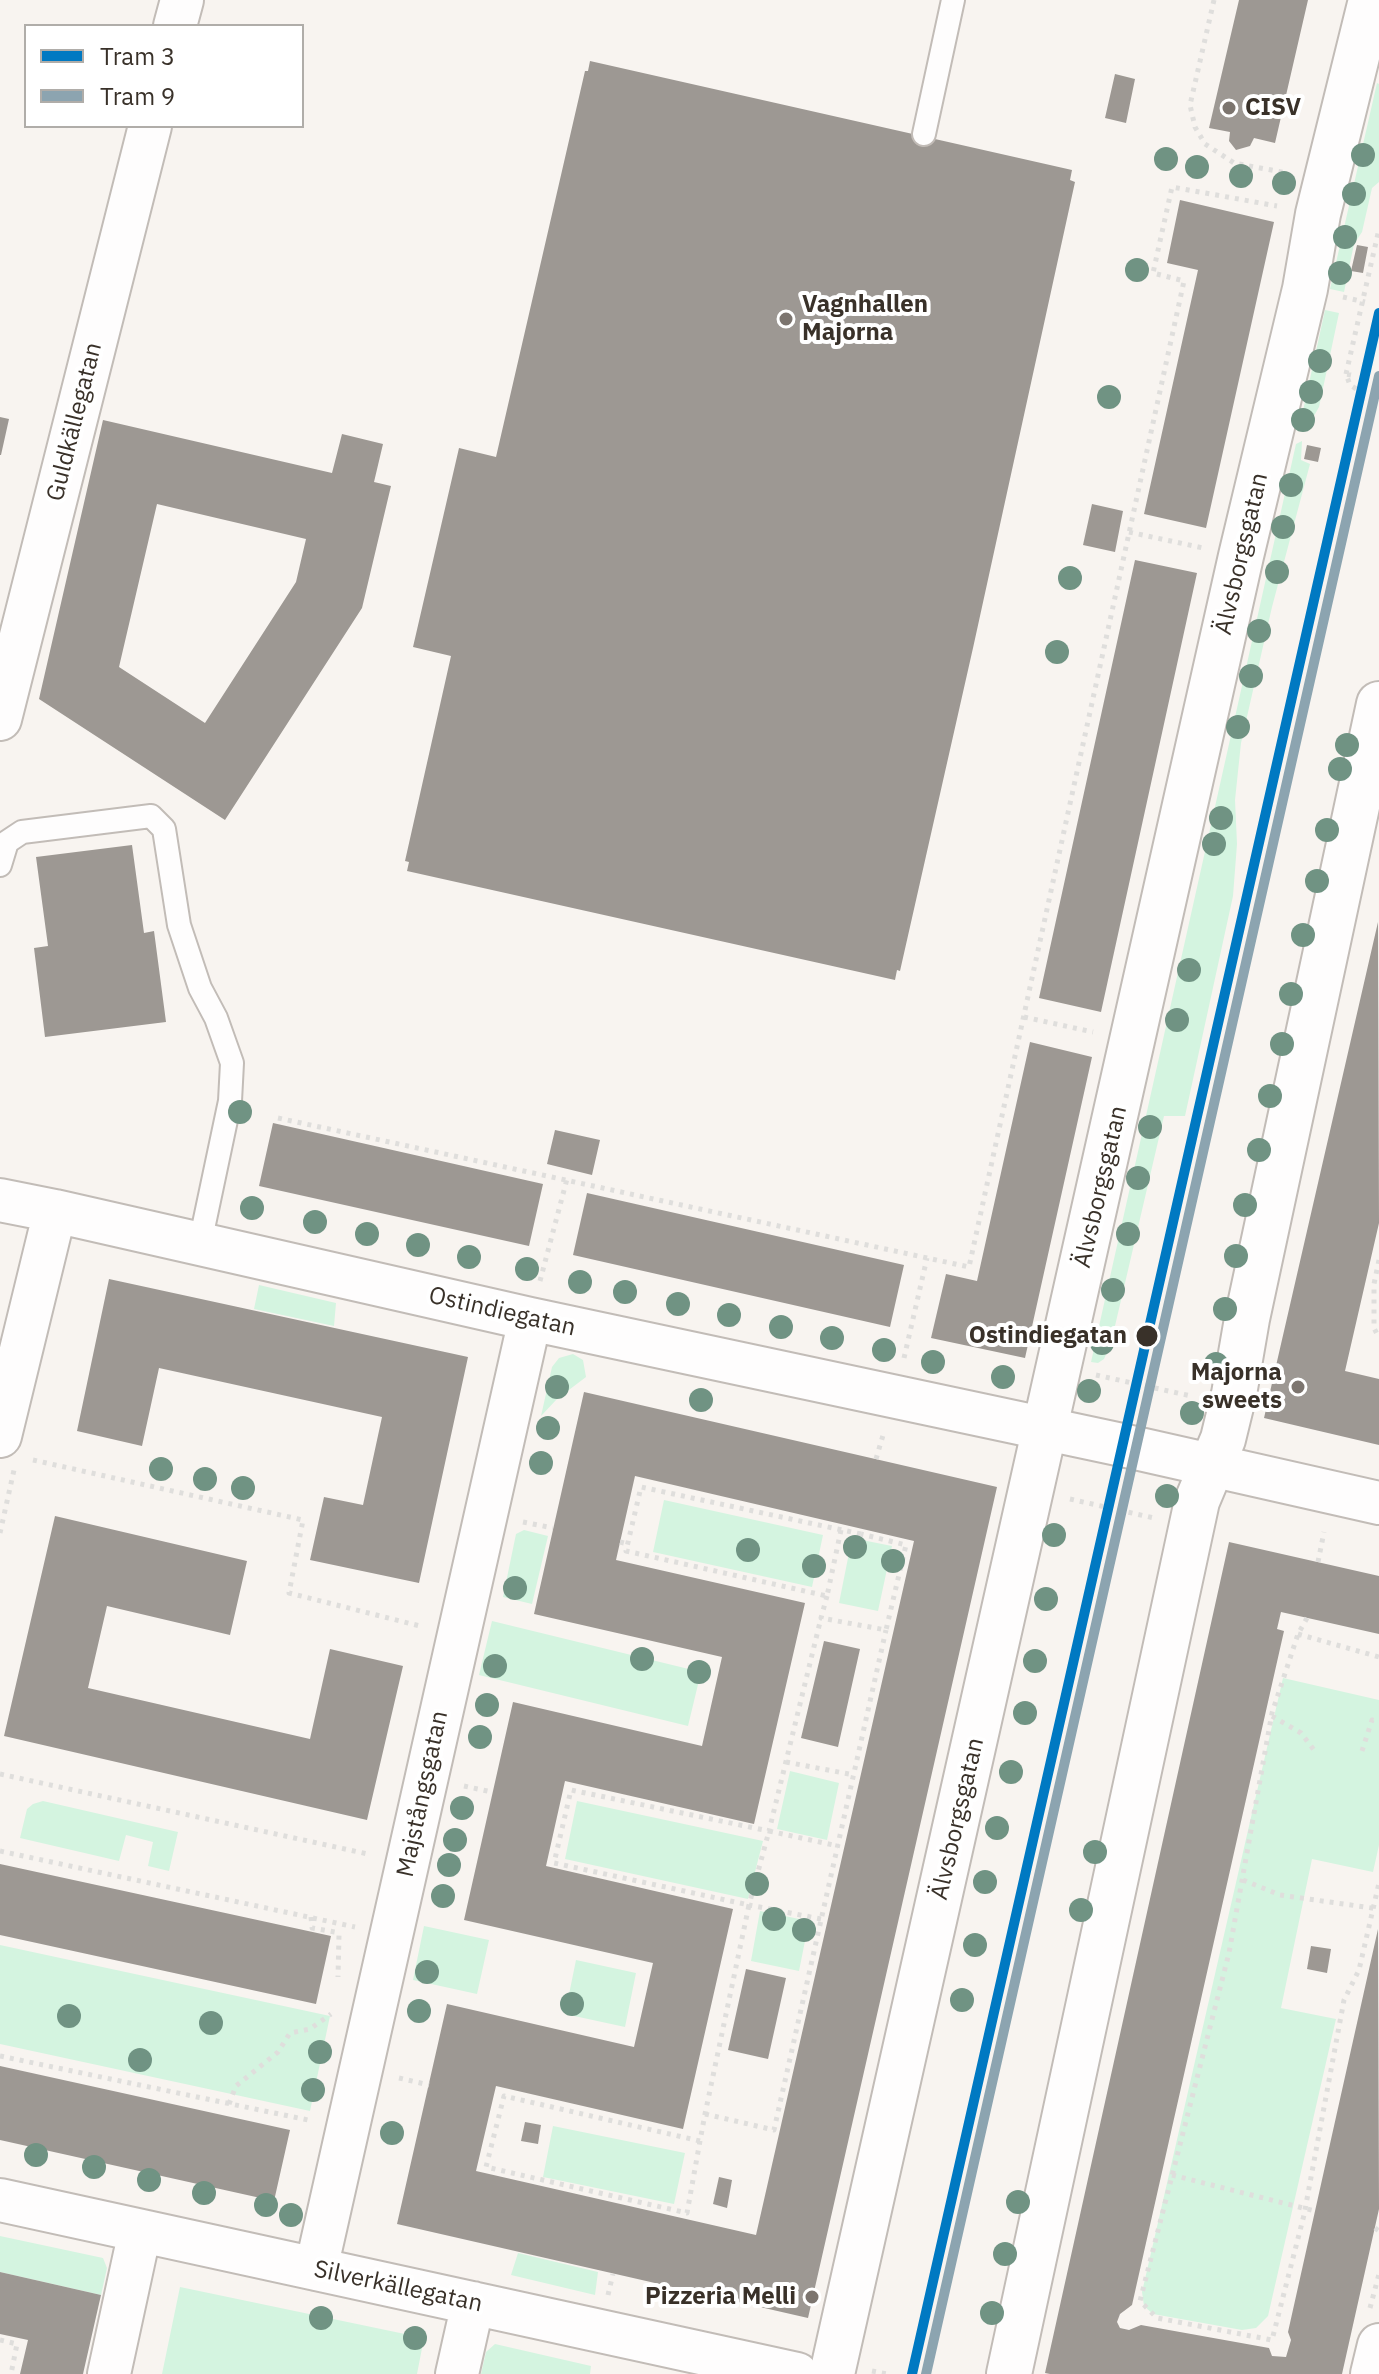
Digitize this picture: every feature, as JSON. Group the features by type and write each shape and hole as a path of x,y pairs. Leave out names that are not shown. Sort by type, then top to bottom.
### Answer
{"street":[{"path":"176,24 182,0"},
{"name":"Älvsborgsgatan","path":"832,2374 1241,556 1305,289 1318,214 1371,0"},
{"name":"Guldkällegatan","path":"0,719 149,128"},
{"path":"1009,2374 1194,1513 1223,1439 1247,1319 1369,802 1379,704"},
{"name":"Ostindiegatan","path":"0,1200 530,1319 1212,1464 1379,1503"},
{"path":"17,1451 55,1211"},
{"name":"Majstångsgatan","path":"316,2269 530,1319"},
{"name":"Silverkällegatan","path":"0,2200 797,2374"},
{"path":"109,2374 140,2231"},
{"path":"457,2374 473,2303"},
{"path":"1372,2374 1379,2345"}],"lane":[{"path":"924,134 953,0"},
{"path":"0,865 7,842 22,832 151,816 164,829 179,925 200,988 216,1018 232,1063 230,1101 200,1243"}],"path":[{"path":"1214,0 1190,105 1195,127 1205,144 1234,163 1290,173"},
{"path":"278,1118 969,1267 1184,281 1153,273 1172,187 1284,208"},
{"path":"1379,229 1348,374 1350,385 1379,397"},
{"path":"1129,532 1207,549"},
{"path":"1024,1017 1099,1033"},
{"path":"555,1285 540,1281 567,1179"},
{"path":"902,1363 927,1258"},
{"path":"1379,1260 1374,1328 1379,1338"},
{"path":"1060,1366 1172,1392"},
{"path":"876,1459 886,1427"},
{"path":"0,1533 17,1451 303,1520 289,1593 429,1628"},
{"path":"705,2114 774,2130 906,1545 862,1531 841,1530 641,1487 626,1551 827,1596"},
{"path":"1033,1490 1146,1516"},
{"path":"512,1520 553,1528"},
{"path":"1318,1562 1326,1523"},
{"path":"700,2141 504,2096 486,2167 629,2203 687,2213 749,1905 841,1530"},
{"path":"620,1542 628,1544"},
{"path":"821,1618 886,1630"},
{"path":"1307,1618 1298,1634 1272,1716 1229,1953 1140,2301 1157,2318 1272,2340 1304,2209 1344,2000 1359,1970 1377,1909 1379,1883"},
{"path":"1298,1634 1379,1657"},
{"path":"1272,1716 1301,1733 1314,1750"},
{"path":"1362,1751 1372,1720 1379,1722"},
{"path":"786,1762 854,1775"},
{"path":"0,1774 378,1856"},
{"path":"451,1783 492,1792"},
{"path":"821,1919 554,1863 563,1808 571,1790 838,1846"},
{"path":"0,1851 363,1929"},
{"path":"1243,1880 1280,1895 1377,1909"},
{"path":"311,1917 312,1928 339,1935 338,1991"},
{"path":"229,2104 236,2086 278,2052 290,2033 310,2029 320,2023 331,2014 334,2002"},
{"path":"0,2056 314,2121"},
{"path":"386,2075 429,2085"},
{"path":"492,2100 503,2101"},
{"path":"1172,2175 1315,2211"},
{"path":"606,2302 613,2274"},
{"path":"1205,2337 1207,2328"},
{"path":"0,2340 17,2344 11,2374"}],"green space":[{"path":"1377,83 1379,182 1372,188 1362,232 1354,244 1344,292 1330,289"},
{"path":"1325,310 1339,313 1319,407 1306,430 1299,429"},
{"path":"1302,441 1301,460 1310,464 1272,607 1241,743 1235,800 1237,844 1233,896 1185,1116 1164,1116 1111,1343 1104,1359 1098,1363 1091,1362 1296,444"},
{"path":"259,1285 336,1303 334,1326 254,1309"},
{"path":"573,1354 583,1360 586,1377 541,1416 552,1367 559,1358"},
{"path":"664,1500 823,1535 812,1587 653,1552"},
{"path":"524,1530 548,1536 532,1604 503,1597 516,1534"},
{"path":"852,1538 892,1546 878,1611 839,1603"},
{"path":"492,1621 701,1672 688,1726 479,1675"},
{"path":"1283,1678 1379,1700 1379,1845 1373,1872 1312,1859 1281,2008 1336,2019 1268,2316 1256,2328 1242,2330 1153,2314 1144,2306 1142,2292"},
{"path":"790,1771 839,1783 827,1840 777,1829"},
{"path":"43,1801 178,1832 169,1871 148,1866 153,1842 126,1835 119,1861 20,1838 27,1809"},
{"path":"577,1801 763,1841 748,1899 565,1859"},
{"path":"760,1911 809,1921 799,1971 751,1961"},
{"path":"424,1926 489,1940 477,1994 413,1980"},
{"path":"0,1945 330,2016 310,2111 0,2044"},
{"path":"576,1960 636,1973 625,2027 565,2014"},
{"path":"553,2126 685,2153 674,2204 543,2177"},
{"path":"0,2236 103,2258 107,2268 101,2295 0,2272"},
{"path":"518,2253 598,2272 595,2295 511,2275"},
{"path":"180,2287 424,2338 417,2374 162,2374"},
{"path":"495,2344 591,2366 590,2374 481,2374 486,2352"}],"building":[{"path":"1239,0 1308,0 1275,143 1254,138 1250,146 1236,150 1229,141 1230,132 1209,128"},
{"path":"590,61 1072,170 1070,180 1075,182 973,648 900,971 897,970 895,980 407,871 409,862 405,861 451,656 413,647 459,448 496,457 585,71 588,71"},
{"path":"1115,74 1135,79 1126,123 1105,118"},
{"path":"1180,200 1274,222 1206,528 1144,514 1198,270 1167,263"},
{"path":"1357,245 1368,247 1363,273 1351,271"},
{"path":"0,417 9,419 1,455 0,455"},
{"path":"103,420 332,473 342,434 383,444 374,482 391,486 362,608 225,820 39,699","holes":["157,504 306,539 296,582 205,723 119,667"]},
{"path":"1307,445 1321,448 1318,462 1304,459"},
{"path":"1092,504 1123,511 1115,552 1083,545"},
{"path":"1135,560 1197,573 1101,1012 1039,998"},
{"path":"132,845 144,933 154,931 166,1022 45,1037 34,948 48,946 36,857"},
{"path":"1378,922 1379,1223 1345,1371 1379,1379 1379,1445 1264,1418"},
{"path":"1030,1042 1092,1057 1025,1358 931,1338 946,1274 977,1281"},
{"path":"273,1123 543,1184 529,1246 259,1186"},
{"path":"555,1130 600,1140 592,1175 547,1164"},
{"path":"587,1193 904,1265 890,1327 573,1255"},
{"path":"109,1279 468,1357 419,1583 310,1560 324,1497 363,1505 382,1417 159,1368 142,1446 77,1431"},
{"path":"584,1392 997,1487 808,2318 397,2224 447,2004 634,2047 653,1963 464,1920 513,1702 702,1746 722,1657 534,1614","holes":["635,1476 914,1541 756,2235 476,2171 496,2086 683,2129 733,1909 546,1866 565,1781 754,1824 805,1603 616,1560"]},
{"path":"55,1516 247,1561 230,1635 107,1606 88,1688 310,1739 330,1649 403,1666 367,1820 4,1736"},
{"path":"1229,1542 1379,1576 1379,1634 1281,1612 1277,1629 1284,1631 1132,2305 1120,2314 1117,2322 1120,2328 1129,2330 1141,2325 1269,2348 1272,2356 1286,2357 1291,2340 1288,2332 1378,1929 1379,2209 1342,2374 1045,2373"},
{"path":"824,1641 860,1649 838,1747 801,1738"},
{"path":"0,1864 331,1936 316,2004 0,1935"},
{"path":"1311,1946 1331,1949 1327,1973 1307,1969"},
{"path":"746,1969 786,1978 768,2059 728,2050"},
{"path":"0,2066 290,2130 274,2201 0,2140"},
{"path":"525,2122 541,2125 538,2144 521,2141"},
{"path":"719,2177 732,2180 727,2208 713,2204"},
{"path":"0,2272 101,2295 83,2374 20,2374 28,2340 0,2334"}],"tram line":[{"name":"3","path":"912,2374 1379,313"},
{"name":"9","path":"926,2374 1379,376"}],"place":[{"name":"CISV","path":"1229,108"},
{"name":"Vagnhallen Majorna","path":"786,319"},
{"name":"Ostindiegatan","path":"1147,1336"},
{"name":"Majorna sweets","path":"1298,1387"},
{"name":"Pizzeria Melli","path":"812,2297"}]}
